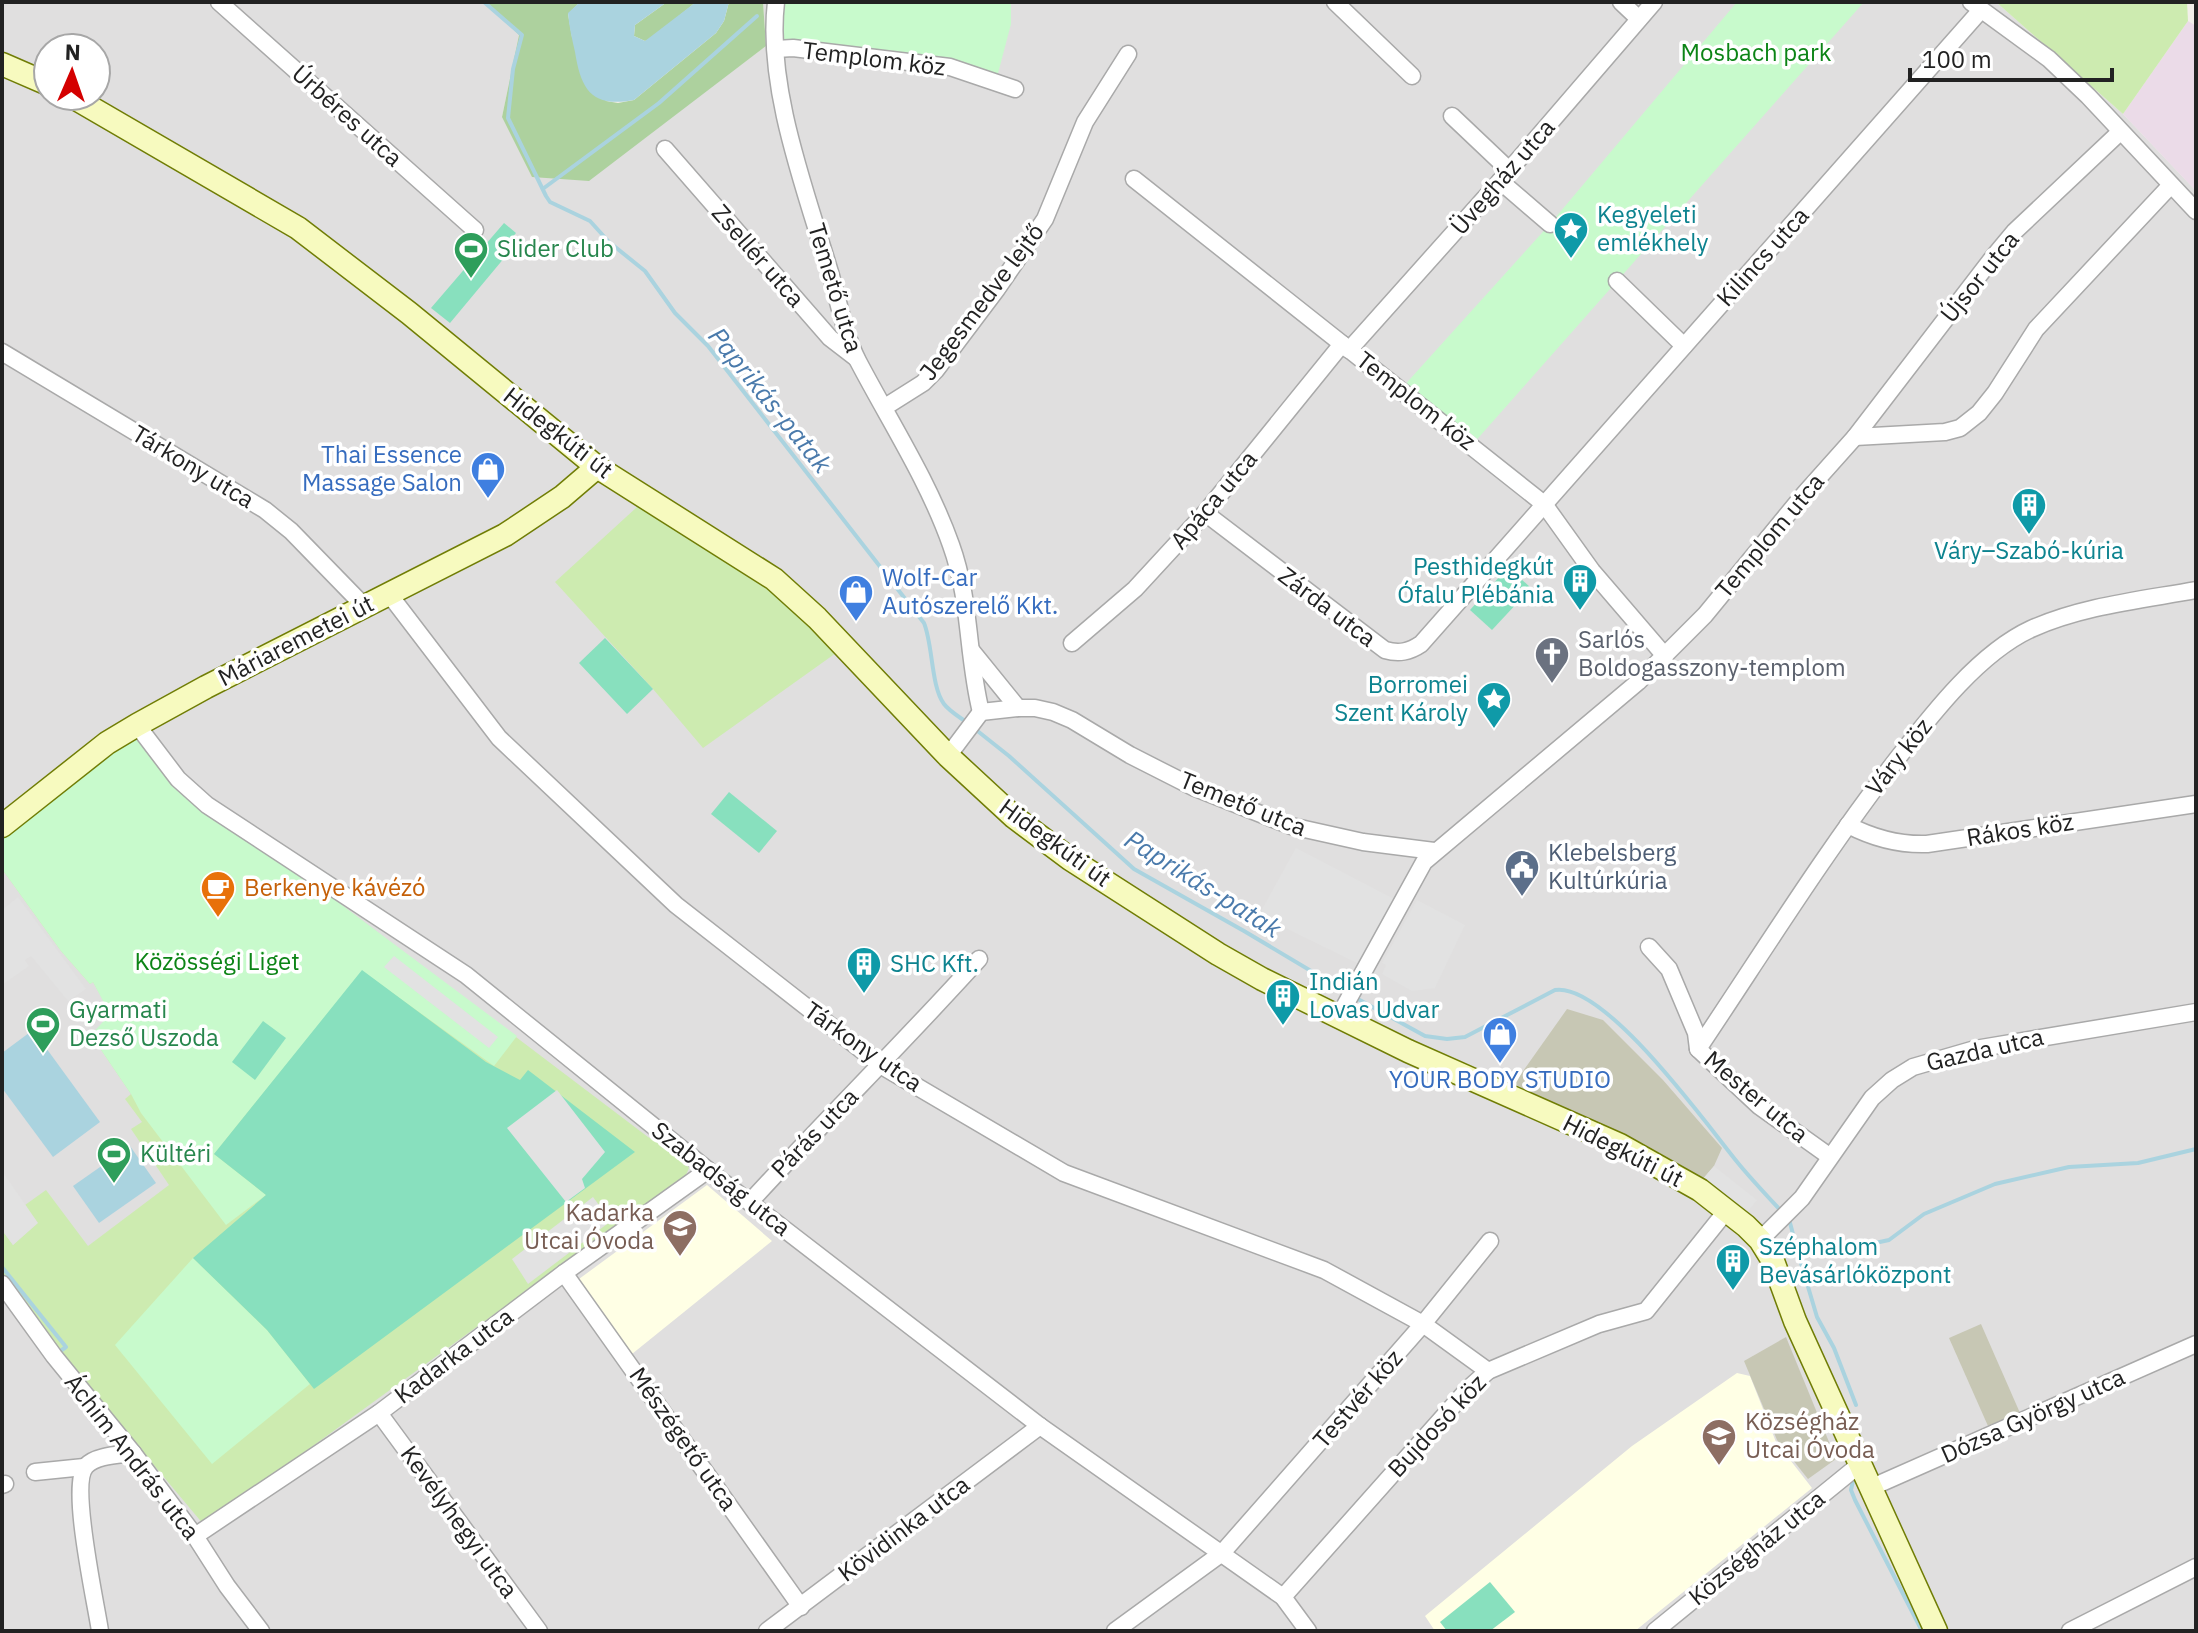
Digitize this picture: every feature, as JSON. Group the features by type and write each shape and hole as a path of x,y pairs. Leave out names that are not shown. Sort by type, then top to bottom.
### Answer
{"main road":[{"path":"2,64 32,77"},
{"name":"Hidegkúti út","path":"99,112 298,228 409,313 597,467 774,579 817,618 948,756 1014,817 1070,859 1218,954 1620,1145 1673,1173 1727,1210 1760,1240 1773,1261 1795,1321 1936,1631"},
{"name":"Máriaremetei út","path":"2,826 107,743 505,535 562,497 597,467"}],"street":[{"name":"Úrbéres utca","path":"219,2 475,230"},
{"name":"Temető utca","path":"776,2 779,81 796,160 856,358 909,451 951,544 966,600 974,722 1018,708 1035,708 1072,720 1130,755 1195,788 1291,826 1363,842 1434,851"},
{"path":"1335,2 1412,76"},
{"path":"1621,2 1639,19"},
{"name":"Üvegház utca","path":"1345,347 1504,176 1654,2"},
{"path":"1976,6 2049,59 2196,211"},
{"name":"Kilincs utca","path":"1544,504 1976,6"},
{"name":"Templom köz","path":"776,49 793,48 950,67 1015,89"},
{"name":"Jegesmedve lejtő","path":"885,407 923,383 936,370 1022,253 1045,219 1093,107 1128,54"},
{"path":"1452,116 1550,224"},
{"name":"Újsor utca","path":"1855,437 2014,232 2120,132"},
{"name":"Zsellér utca","path":"665,149 830,338 856,358"},
{"name":"Templom köz","path":"1134,179 1544,504 1592,571 1665,656"},
{"path":"1855,437 1945,432 1960,428 1979,413 2036,329 2171,185"},
{"path":"1617,281 1684,346"},
{"name":"Apáca utca","path":"1072,643 1135,589 1205,513 1345,347"},
{"name":"Tárkony utca","path":"2,352 265,510 291,531 364,606"},
{"name":"Templom utca","path":"1341,1012 1424,862 1665,656 1705,615 1855,437"},
{"name":"Zárda utca","path":"1205,513 1385,650 1396,653 1410,651 1421,644 1544,504"},
{"name":"Váry köz","path":"1698,1049 1848,825 1938,707 1980,664 2028,630 2068,615 2196,590"},
{"name":"Tárkony utca","path":"389,594 499,738 676,905 882,1066 1064,1173 1324,1270 1423,1324 1488,1371"},
{"path":"970,649 1018,708"},
{"path":"948,756 974,722"},
{"name":"Szabadság utca","path":"137,725 178,779 207,805 466,975 708,1170 1040,1426 1283,1597 1308,1631"},
{"name":"Rákos köz","path":"1848,825 1884,840 1908,845 1927,844 2196,804"},
{"name":"Mester utca","path":"1649,947 1669,969 1696,1033 1698,1049 1759,1106 1829,1156"},
{"name":"Párás utca","path":"750,1202 882,1066 979,959"},
{"name":"Gazda utca","path":"1760,1240 1792,1209 1872,1098 1913,1067 1975,1049 2196,1012"},
{"name":"Kadarka utca","path":"195,1536 379,1413 564,1273 708,1170"},
{"name":"Bujdosó köz","path":"1283,1597 1468,1389 1488,1371 1599,1324 1646,1311 1727,1210"},
{"name":"Testvér köz","path":"1115,1631 1222,1553 1423,1324 1490,1241"},
{"name":"Mészégető utca","path":"564,1273 801,1607"},
{"name":"Áchim András utca","path":"2,1284 54,1356 195,1536 261,1631"},
{"name":"Dózsa György utca","path":"1870,1488 2196,1344"},
{"name":"Kevélyhegyi utca","path":"379,1413 539,1631"},
{"name":"Kövidinka utca","path":"767,1631 1040,1426"},
{"path":"100,1631 80,1507 80,1476 84,1467 93,1460 133,1453"},
{"name":"Községház utca","path":"1655,1631 1859,1465"},
{"path":"35,1472 84,1467"},
{"path":"2070,1631 2196,1567"}],"shaded area":[{"path":"2,2 486,2 519,35 502,117 681,109 766,46 763,2 1996,2 2123,114 2196,191 2196,1631 2,1631"},
{"path":"2188,21 2196,26 2196,191 2123,114"},
{"path":"1296,848 1394,899 1359,964 1259,915"},
{"path":"18,897 86,989 68,1001 31,956 25,960 29,966 2,985 2,910"},
{"path":"1417,900 1465,925 1435,988 1412,991 1382,974 1386,965 1382,963"},
{"path":"394,956 498,1037 489,1048 384,967"},
{"path":"1567,1009 1603,1020 1663,1080 1722,1148 1714,1166 1702,1180 1680,1165 1514,1084"},
{"path":"557,1090 605,1152 582,1179 585,1188 566,1202 507,1128"},
{"path":"1714,1166 1757,1200 1746,1214 1702,1180"},
{"path":"2,1171 38,1223 13,1245 2,1230"},
{"name":"Kadarka Utcai Óvoda","path":"707,1185 772,1241 632,1354 579,1279"},
{"path":"593,1197 611,1221 528,1284 512,1259"},
{"path":"1981,1324 2020,1413 1988,1426 1949,1338"},
{"path":"1786,1337 1836,1459 1808,1479 1777,1440 1744,1361"},
{"path":"1737,1373 1750,1376 1776,1442 1812,1488 1635,1631 1435,1631 1425,1616 1632,1446"}],"green space":[{"path":"486,2 580,2 568,14 572,37 606,101 618,103 634,100 716,33 724,21 729,2 763,2 766,46 589,181 532,177 502,117 519,35"},
{"path":"667,2 696,2 652,38 645,41 634,36 635,25"},
{"path":"776,2 1011,2 1011,24 996,81 776,49"},
{"name":"Mosbach park","path":"1737,2 1864,2 1472,445 1401,389 1550,224"},
{"path":"1996,2 2187,2 2188,21 2123,114"},
{"name":"Slider Club","path":"504,223 516,233 505,246 510,251 450,323 431,308"},
{"path":"637,507 747,572 794,610 836,653 703,748 555,582"},
{"path":"1508,567 1531,588 1492,630 1470,610"},
{"path":"605,638 653,689 627,714 579,663"},
{"name":"Közösségi Liget","path":"137,735 203,812 315,885 517,1036 494,1066 362,971 214,1154 266,1195 226,1225 141,1113 91,1035 110,1014 93,982 90,984 61,951 2,869 2,839 113,748"},
{"path":"729,792 777,831 759,853 711,814"},
{"path":"203,812 315,885 648,1137 683,1157 689,1168 686,1175 204,1525 2,1284 2,1230 13,1245 37,1223 25,1205 46,1190 88,1246 169,1185 131,1129 142,1122 125,1099 131,1094 91,1035 151,1087 93,982 90,984 61,951 2,869 2,839 8,834"},
{"path":"362,970 486,1062 520,1080 528,1070 635,1152 314,1389 267,1330 193,1258 266,1195 214,1154"},
{"path":"263,1021 286,1038 255,1080 232,1062"},
{"path":"193,1258 267,1330 310,1384 212,1464 115,1345"},
{"path":"1490,1582 1515,1612 1490,1631 1447,1631 1440,1622"}],"water":[{"path":"580,2 667,2 635,25 634,36 645,41 696,2 729,2 724,21 716,33 634,100 620,102 598,98 585,86 581,77 568,13"},
{"path":"33,1030 100,1122 53,1157 2,1088 2,1053"},
{"name":"Kültéri","path":"130,1146 156,1183 99,1223 73,1186"}],"waterway":[{"name":"Paprikás-patak","path":"484,2 522,35 513,69 508,118 550,202 590,221 609,242 645,271 675,313 708,346 924,623 940,697 949,709 969,724"},
{"path":"544,188 659,103 757,16"},
{"name":"Paprikás-patak","path":"975,729 1134,869 1348,993"},
{"name":"Paprikás-patak","path":"1356,998 1425,1036 1447,1039 1465,1037 1555,990 1576,994 1600,1008 1654,1059 1743,1169 1783,1213"},
{"name":"Paprikás-patak","path":"1789,1219 1798,1253 1843,1250 1889,1240 1924,1214 1995,1184 2069,1167 2138,1163 2196,1149"},
{"path":"1798,1253 1817,1317 1834,1348 1856,1405"},
{"path":"2,1267 66,1347 59,1352"},
{"path":"1853,1481 1851,1490 1855,1500 1922,1631"}],"place":[{"name":"Kegyeleti emlékhely","path":"1571,260"},
{"name":"Slider Club","path":"471,280"},
{"name":"Thai Essence Massage Salon","path":"488,500"},
{"name":"Váry–Szabó-kúria","path":"2029,536"},
{"name":"Pesthidegkút Ófalu Plébánia","path":"1580,612"},
{"name":"Wolf-Car Autószerelő Kkt.","path":"856,623"},
{"name":"Sarlós Boldogasszony-templom","path":"1552,685"},
{"name":"Borromei Szent Károly","path":"1494,730"},
{"name":"Klebelsberg Kultúrkúria","path":"1522,898"},
{"name":"Berkenye kávézó","path":"218,919"},
{"name":"SHC Kft.","path":"864,995"},
{"name":"Indián Lovas Udvar","path":"1283,1027"},
{"name":"Gyarmati Dezső Uszoda","path":"43,1055"},
{"name":"YOUR BODY STUDIO","path":"1500,1065"},
{"name":"Kültéri","path":"114,1185"},
{"name":"Kadarka Utcai Óvoda","path":"680,1258"},
{"name":"Széphalom Bevásárlóközpont","path":"1733,1292"},
{"name":"Községház Utcai Óvoda","path":"1719,1467"}]}
